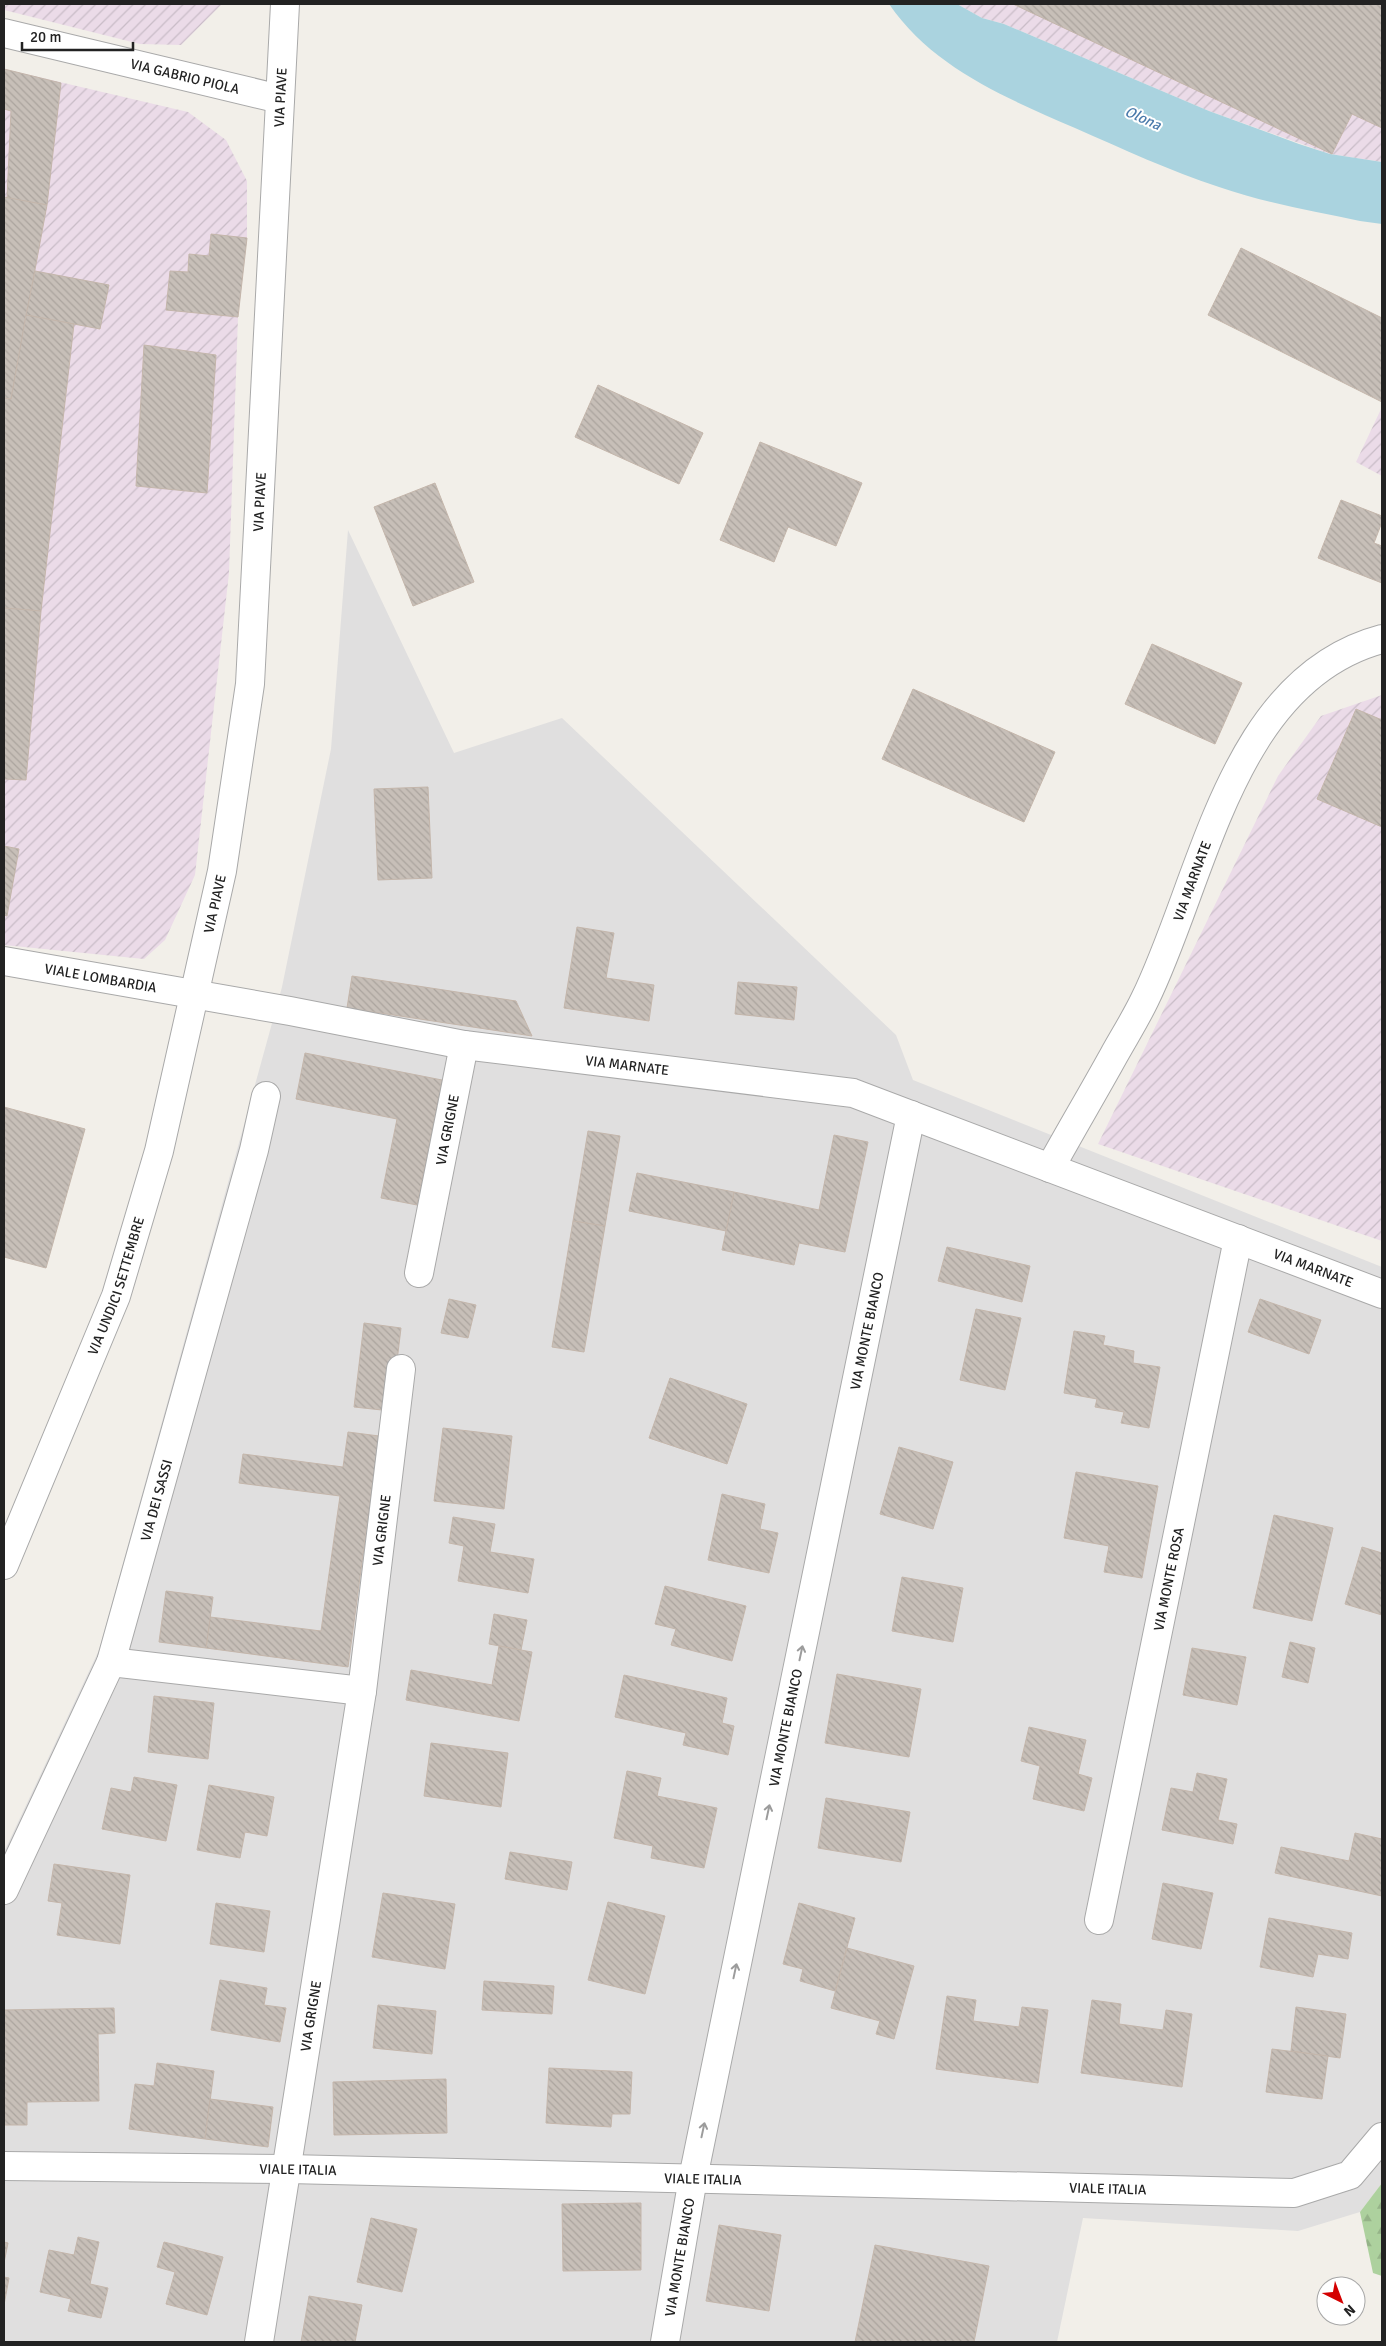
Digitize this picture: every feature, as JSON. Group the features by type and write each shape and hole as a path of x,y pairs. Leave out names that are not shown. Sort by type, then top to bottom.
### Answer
{"street":[{"name":"VIA PIAVE","path":"196,995 222,871 250,684 285,4"},
{"name":"VIA GABRIO PIOLA","path":"4,33 280,98"},
{"name":"VIA MARNATE","path":"1050,1168 1146,999 1225,797 1264,725 1288,697 1315,674 1345,654 1382,640"},
{"name":"VIALE LOMBARDIA","path":"4,961 196,995"},
{"name":"VIA MARNATE","path":"196,995 464,1045 852,1092 1382,1294"},
{"name":"VIA UNDICI SETTEMBRE","path":"4,1565 116,1296 160,1151 196,995"},
{"name":"VIA GRIGNE","path":"419,1274 464,1045"},
{"name":"VIA DEI SASSI","path":"4,1890 112,1662 254,1150 266,1096"},
{"name":"VIA MONTE BIANCO","path":"665,2342 693,2178 911,1115"},
{"name":"VIA MONTE ROSA","path":"1099,1920 1238,1239"},
{"name":"VIA GRIGNE","path":"259,2342 288,2169 362,1691 401,1369"},
{"path":"112,1662 362,1691"},
{"name":"VIALE ITALIA","path":"4,2166 288,2169 1294,2193 1350,2174 1382,2137"}],"shaded area":[{"path":"4,4 222,4 181,45 140,44 4,10"},
{"path":"957,4 1382,4 1382,162 1330,154 1209,111 1004,24 982,18"},
{"path":"4,69 188,112 226,140 247,181 247,238 238,317 229,573 195,875 165,940 144,959 4,945"},
{"path":"1382,407 1382,476 1356,462"},
{"path":"348,530 454,753 562,718 896,1035 913,1080 1382,1267 1382,2183 1360,2212 1298,2231 1083,2218 1057,2342 4,2342 4,1852 99,1650 282,987 331,749"},
{"path":"1382,695 1382,1241 1098,1144 1278,776 1321,716"}],"green space":[{"path":"1382,2183 1382,2276 1373,2273 1360,2212"}],"water":[{"name":"Olona","path":"889,4 957,4 982,18 1004,24 1209,111 1330,154 1382,162 1382,224 1289,206 1236,193 1165,167 1049,117 997,92 949,63 927,46"}],"building":[{"path":"1013,4 1382,4 1382,128 1352,114 1332,154"},
{"path":"4,69 61,83 47,205 7,198 11,111 4,109"},
{"path":"4,197 47,205 11,399 4,398"},
{"path":"211,234 247,238 238,317 166,310 170,271 188,272 189,254 209,256"},
{"path":"1241,248 1382,318 1382,402 1208,315"},
{"path":"35,271 109,285 100,329 26,315"},
{"path":"26,315 74,324 41,611 4,608 4,398 11,399"},
{"path":"144,345 216,355 207,493 136,486"},
{"path":"598,385 703,433 679,484 575,437"},
{"path":"760,442 862,483 836,546 788,527 774,562 720,540"},
{"path":"435,483 474,582 413,606 374,507"},
{"path":"1341,500 1382,516 1382,522 1374,543 1382,546 1382,583 1318,558"},
{"path":"4,608 41,611 26,780 4,779"},
{"path":"1152,644 1242,683 1215,744 1125,704"},
{"path":"913,689 1055,752 1024,822 882,759"},
{"path":"1356,709 1382,720 1382,827 1317,799"},
{"path":"428,787 432,878 378,880 374,789"},
{"path":"4,846 19,849 7,916 4,915"},
{"path":"577,927 614,933 606,978 654,985 649,1021 564,1008"},
{"path":"352,976 516,1001 532,1036 347,1008"},
{"path":"738,982 797,987 794,1020 735,1014"},
{"path":"305,1053 442,1080 417,1205 381,1198 397,1119 296,1099"},
{"path":"4,1107 85,1129 46,1268 4,1257"},
{"path":"588,1131 620,1136 605,1226 573,1221"},
{"path":"834,1135 868,1142 845,1252 799,1243 794,1265 722,1250 734,1192 819,1210"},
{"path":"637,1173 734,1192 726,1231 629,1211"},
{"path":"573,1221 605,1226 584,1352 552,1347"},
{"path":"947,1247 1030,1266 1022,1302 938,1281"},
{"path":"449,1299 476,1305 468,1338 441,1333"},
{"path":"1260,1299 1321,1320 1309,1354 1248,1332"},
{"path":"976,1309 1021,1318 1005,1390 960,1380"},
{"path":"364,1323 401,1328 391,1411 354,1407"},
{"path":"1074,1331 1105,1336 1103,1345 1134,1351 1133,1363 1160,1367 1149,1428 1121,1423 1124,1412 1095,1407 1097,1399 1064,1393"},
{"path":"670,1378 747,1404 727,1464 649,1438"},
{"path":"443,1428 512,1436 504,1509 434,1501"},
{"path":"348,1432 379,1436 348,1667 206,1648 210,1617 321,1631 340,1496 239,1483 243,1454 343,1467"},
{"path":"899,1447 953,1462 933,1529 880,1514"},
{"path":"1076,1472 1158,1486 1142,1578 1104,1572 1109,1546 1064,1538"},
{"path":"722,1494 765,1504 760,1529 778,1533 769,1573 708,1560"},
{"path":"1274,1515 1333,1528 1312,1621 1253,1608"},
{"path":"453,1517 495,1524 490,1552 534,1559 528,1593 458,1581 464,1546 449,1543"},
{"path":"1362,1547 1382,1553 1382,1615 1345,1604"},
{"path":"902,1577 963,1588 953,1642 892,1631"},
{"path":"665,1586 746,1606 732,1661 671,1645 676,1629 655,1624"},
{"path":"166,1591 213,1597 206,1648 159,1642"},
{"path":"494,1614 527,1620 521,1650 489,1644"},
{"path":"1290,1642 1315,1648 1308,1683 1282,1677"},
{"path":"499,1646 532,1652 519,1721 406,1700 411,1670 492,1685"},
{"path":"1192,1648 1246,1657 1237,1705 1183,1695"},
{"path":"837,1674 921,1689 909,1757 825,1743"},
{"path":"624,1675 727,1698 722,1723 734,1726 728,1755 683,1745 686,1733 615,1717"},
{"path":"154,1696 214,1703 208,1759 148,1752"},
{"path":"1029,1727 1086,1740 1078,1774 1092,1778 1084,1811 1033,1799 1040,1766 1021,1761"},
{"path":"431,1743 508,1753 501,1807 424,1796"},
{"path":"627,1771 661,1778 657,1796 717,1808 704,1868 651,1858 653,1846 614,1838"},
{"path":"1197,1773 1227,1779 1218,1820 1237,1824 1233,1844 1162,1830 1171,1788 1193,1792"},
{"path":"134,1777 177,1785 166,1841 102,1829 111,1788 131,1792"},
{"path":"209,1785 274,1797 267,1836 245,1832 240,1858 197,1850"},
{"path":"826,1798 910,1812 901,1862 818,1848"},
{"path":"1355,1833 1382,1839 1382,1896 1275,1873 1281,1847 1349,1861"},
{"path":"510,1852 572,1862 567,1890 505,1879"},
{"path":"54,1864 130,1875 120,1944 57,1935 62,1903 48,1901"},
{"path":"1163,1883 1213,1893 1201,1949 1152,1939"},
{"path":"383,1893 455,1904 445,1969 372,1957"},
{"path":"608,1902 665,1916 645,1994 588,1980"},
{"path":"216,1903 270,1911 264,1952 210,1944"},
{"path":"799,1903 855,1918 835,1991 800,1981 803,1969 783,1964"},
{"path":"1269,1918 1352,1933 1348,1959 1318,1954 1313,1977 1260,1967"},
{"path":"847,1948 914,1966 894,2039 876,2034 880,2021 831,2008"},
{"path":"220,1980 267,1988 264,2005 286,2008 280,2042 211,2030"},
{"path":"484,1981 554,1986 552,2014 482,2010"},
{"path":"947,1996 976,2000 973,2021 1019,2027 1022,2007 1048,2010 1038,2083 936,2069"},
{"path":"1092,2000 1121,2004 1119,2024 1163,2030 1166,2010 1192,2014 1182,2087 1081,2073"},
{"path":"378,2005 436,2011 432,2054 373,2048"},
{"path":"1296,2007 1346,2014 1340,2058 1291,2051"},
{"path":"114,2008 115,2033 98,2034 99,2101 27,2102 27,2125 4,2125 4,2010"},
{"path":"1272,2049 1328,2056 1322,2099 1266,2092"},
{"path":"157,2063 214,2071 205,2139 129,2129 135,2084 154,2086"},
{"path":"549,2068 632,2072 630,2114 612,2114 611,2127 546,2123"},
{"path":"446,2079 447,2133 334,2135 333,2082"},
{"path":"210,2099 273,2107 268,2147 205,2139"},
{"path":"641,2203 641,2270 563,2271 562,2204"},
{"path":"371,2218 417,2229 402,2292 357,2282"},
{"path":"719,2225 781,2235 769,2311 706,2301"},
{"path":"78,2237 99,2242 90,2284 108,2288 101,2318 68,2311 71,2299 40,2292 49,2250 74,2255"},
{"path":"4,2242 8,2243 4,2263"},
{"path":"164,2242 223,2257 207,2315 166,2304 175,2272 157,2267"},
{"path":"875,2245 989,2266 974,2342 855,2342"},
{"path":"4,2277 9,2278 4,2305"},
{"path":"309,2296 362,2305 355,2342 301,2342"}]}
